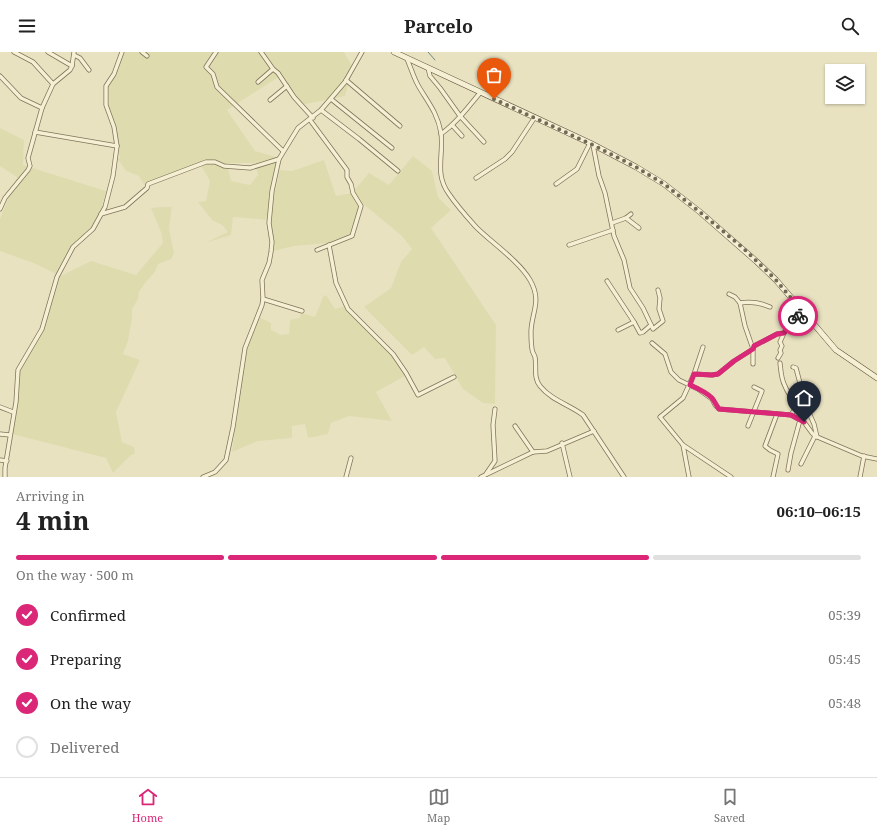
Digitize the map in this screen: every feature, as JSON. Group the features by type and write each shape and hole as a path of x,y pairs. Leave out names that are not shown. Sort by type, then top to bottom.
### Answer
{"main road":[{"path":"394,52 591,144 636,167 664,184 700,212 776,280 836,350 877,378"}],"street":[{"path":"14,52 33,62 53,84"},
{"path":"48,52 72,66"},
{"path":"5,477 13,412 16,402 18,370 42,329 57,277 73,247 93,229 105,207 113,176 117,146 114,127 106,105 106,86 114,74 122,52"},
{"path":"142,52 147,56"},
{"path":"216,52 206,67 213,74 217,87 283,151"},
{"path":"261,52 273,69 278,73 347,170 347,177 351,184 353,193 361,206 352,236 317,250"},
{"path":"203,477 215,472 226,460 233,427 245,348 262,305 262,280 272,252 269,223 272,192 279,159 298,128 321,110 346,80 362,52"},
{"path":"0,209 5,198 30,166 28,158 42,108 53,84 70,70 74,53"},
{"path":"74,53 90,70"},
{"path":"407,59 418,86 438,118 441,134 441,180 448,194 476,226 514,261 530,280 536,296 536,308 531,329 532,350 535,357 536,378 540,387 553,397 583,415 624,477"},
{"path":"428,68 430,76 460,116 484,142"},
{"path":"258,82 273,69"},
{"path":"0,76 21,98 42,108"},
{"path":"346,80 400,126"},
{"path":"270,100 287,86"},
{"path":"441,134 452,125 480,93"},
{"path":"330,99 392,148"},
{"path":"321,110 359,138 398,171"},
{"path":"476,178 505,159 512,152 535,117"},
{"path":"452,125 462,136"},
{"path":"35,132 117,146"},
{"path":"556,184 577,169 591,144"},
{"path":"591,144 599,176 606,193 614,236 624,260 630,288 654,329 663,321 659,309 660,298 658,290"},
{"path":"101,214 125,207 147,188 148,184 206,162 215,162 224,166 250,168 279,159"},
{"path":"612,223 626,218 631,214"},
{"path":"626,218 638,228"},
{"path":"569,245 613,230"},
{"path":"329,245 336,283 348,309 393,354 406,373 418,395 454,377"},
{"path":"607,281 641,333 651,325"},
{"path":"729,294 735,297 740,303 745,326 753,349 754,364"},
{"path":"263,299 302,311"},
{"path":"740,303 760,303 770,307"},
{"path":"778,358 781,353 780,350 782,346 780,342 784,333 802,311"},
{"path":"618,330 634,322"},
{"path":"694,374 718,374 734,361 753,349 754,346 777,334 784,333"},
{"path":"652,343 665,354 671,372 679,380 698,389 712,399 719,409 791,415 804,422 816,436 864,456 877,459"},
{"path":"703,346 690,385 686,388 683,398 660,417 683,445 731,477"},
{"path":"780,363 784,384 790,397 796,404 796,407 791,415"},
{"path":"793,367 796,368 804,400 816,436 801,464"},
{"path":"748,426 762,391 754,387"},
{"path":"0,407 13,412"},
{"path":"486,476 495,461 493,425 495,409"},
{"path":"773,477 778,454 765,446 777,414"},
{"path":"788,470 800,420"},
{"path":"515,426 533,452"},
{"path":"481,477 486,476 533,452 547,450 594,431"},
{"path":"0,434 10,435"},
{"path":"562,443 570,477"},
{"path":"683,445 689,477"},
{"path":"860,477 864,456"},
{"path":"346,477 351,458"},
{"path":"0,460 7,461"},
{"path":"215,472 215,477"}],"shaded area":[{"path":"124,52 344,52 353,68 345,96 301,105 280,76 227,110 255,151 279,158 270,197 269,220 233,217 231,235 205,243 228,232 222,225 212,220 198,202 206,201 210,181 200,164 145,186 139,176 126,171 117,158 120,158 114,122 109,111 108,86 116,75","holes":["227,163 255,163 258,175 250,185 231,181"]},
{"path":"0,128 24,140 23,165 106,191 100,213 89,230 72,245 56,274 36,264 0,251 0,219 17,177 0,166"},
{"path":"413,156 432,171 438,197 451,210 431,228 496,325 495,404 483,403 463,389 445,358 435,359 424,347 412,355 364,307 391,288 401,262 412,249 402,236 362,203 349,236 328,243 294,246 273,251 271,227 272,204 280,170 292,171 324,160 336,196 352,193 369,173 389,185"},
{"path":"172,206 169,229 174,253 171,259 158,264 155,272 139,292 138,299 132,309 128,341 123,354 140,360 116,412 122,442 134,447 135,454 131,455 113,473 106,458 12,434 19,369 45,327 59,277 91,261 136,275 163,243 161,232 151,208"},
{"path":"326,295 335,309 345,306 391,354 405,376 376,392 392,421 349,416 331,423 328,434 308,438 305,424 292,426 292,438 258,441 232,452 246,350 259,317 271,323 271,330 281,335 289,334 290,320 300,318 301,313 315,317 323,297"}],"waterway":[{"path":"428,52 435,60"}],"way so far":[{"path":"494,99 553,125 636,167 664,184 743,248 776,280 802,311 798,316"}],"route":[{"path":"798,316 784,333 777,334 754,346 753,349 734,361 718,374 694,374 690,385 712,399 719,409 786,414 804,422"}]}
